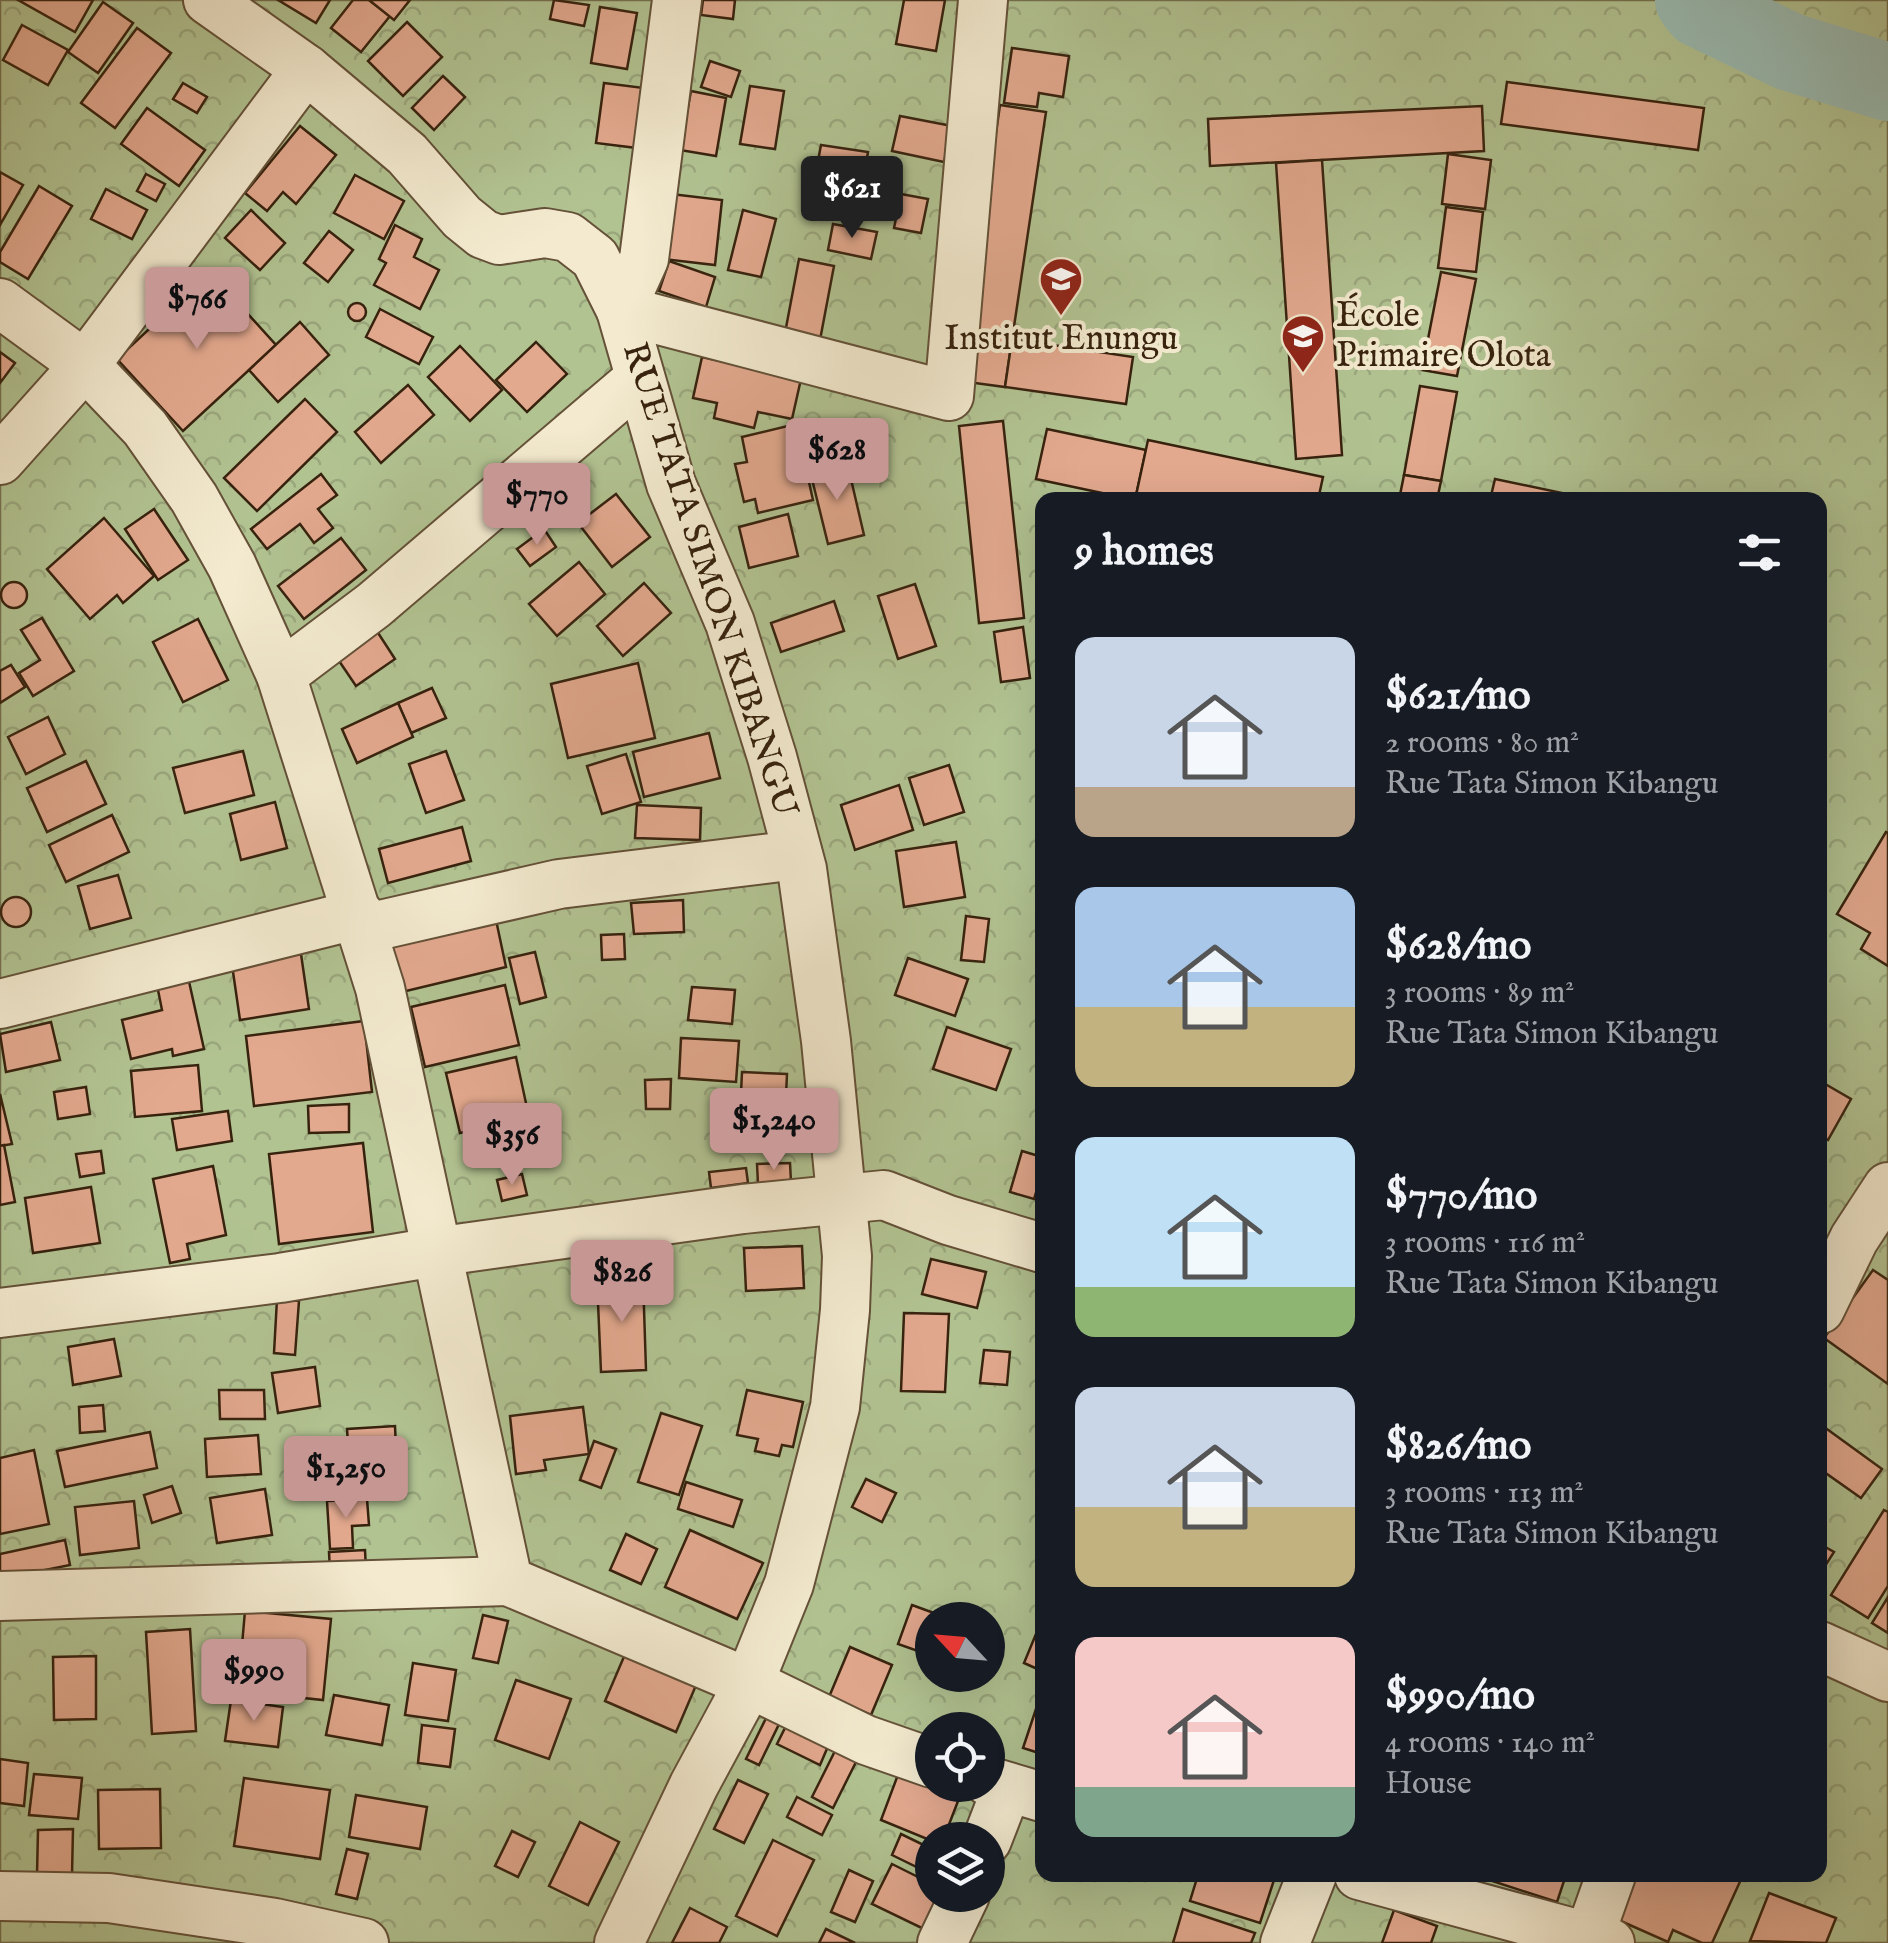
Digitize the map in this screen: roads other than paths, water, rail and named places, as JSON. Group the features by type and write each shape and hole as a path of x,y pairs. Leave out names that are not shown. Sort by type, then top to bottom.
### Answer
{"street":[{"name":"RUE TATA SIMON KIBANGU","path":"208,0 306,69 407,154 462,217 483,234 498,240 545,233 568,237 595,258 621,310 671,484 730,623 798,855 826,1041 847,1256 846,1310 835,1407 789,1584 748,1683 618,1943"},
{"path":"677,0 644,259 621,310 949,396 984,0"},
{"path":"0,460 85,365 306,69"},
{"path":"0,303 85,365 145,428 194,498 232,566 281,675 380,988 508,1582"},
{"path":"281,675 374,606 640,378"},
{"path":"0,1004 361,922 558,884 798,855"},
{"path":"1827,1295 1854,1240 1888,1187"},
{"path":"0,1313 280,1278 743,1208 884,1196 1035,1246"},
{"path":"0,1596 508,1582 748,1683 866,1740 915,1757"},
{"path":"1827,1649 1888,1677"},
{"path":"996,1822 1012,1789"},
{"path":"1286,1943 1309,1882"},
{"path":"1384,1882 1595,1940 1609,1882"},
{"path":"0,1896 109,1898 276,1923 364,1943"},
{"path":"942,1943 957,1912"}],"waterway":[{"path":"1694,0 1701,9 1790,52 1888,82"}],"place":[{"name":"Institut Enungu","path":"1061,317"},
{"name":"École Primaire Olota","path":"1303,374"}]}
